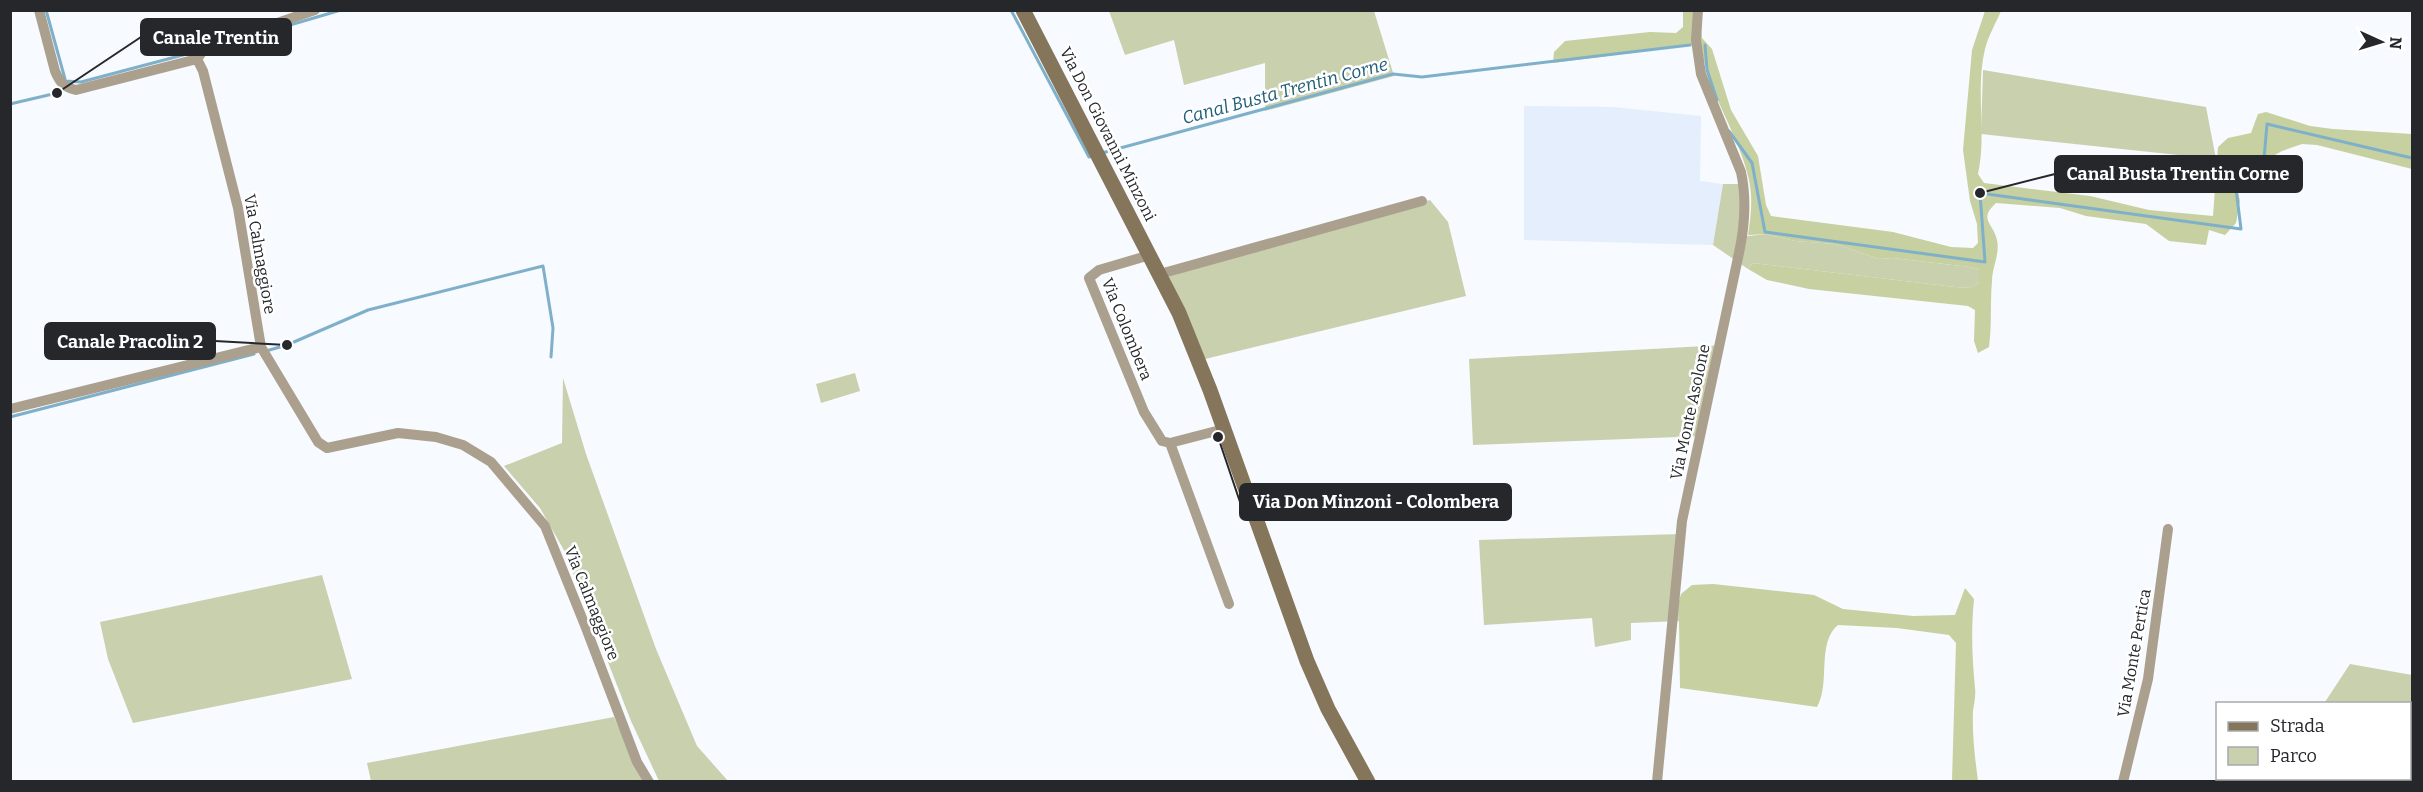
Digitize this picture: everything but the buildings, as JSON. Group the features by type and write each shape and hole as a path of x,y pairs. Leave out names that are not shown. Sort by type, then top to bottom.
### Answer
{"street":[{"path":"39,10 59,80 69,88 76,90 196,59 205,48 315,10"},
{"name":"Via Don Giovanni Minzoni","path":"1023,10 1160,274 1196,351 1307,661 1328,709 1368,782"},
{"name":"Via Monte Asolone","path":"1657,782 1682,521 1746,215 1745,188 1741,172 1706,89 1698,57 1698,10"},
{"name":"Via Calmaggiore","path":"196,59 203,71 238,208 261,347 318,442 327,448 398,433 436,437 463,445 478,453 498,470 545,526 637,762 649,782"},
{"path":"1160,274 1422,201"},
{"name":"Via Colombera","path":"1150,255 1099,270 1089,278 1144,412 1162,441 1170,443 1229,604"},
{"path":"10,409 261,347"},
{"path":"1170,443 1224,429"},
{"name":"Via Monte Pertica","path":"2123,782 2148,679 2168,529"}],"shaded area":[{"path":"1524,106 1613,107 1701,116 1700,181 1723,184 1713,245 1524,240"}],"green space":[{"path":"1109,11 1374,11 1394,76 1265,111 1265,63 1184,85 1174,40 1125,55"},
{"path":"1683,11 1703,11 1700,21 1702,38 1712,49 1731,110 1758,156 1766,205 1771,216 1893,232 1951,247 1973,248 1978,243 1977,224 1970,201 1963,150 1972,50 1985,11 2001,11 1986,44 1982,64 1981,143 1978,174 1984,183 2090,196 2149,210 2213,216 2218,147 2228,138 2251,133 2258,114 2266,112 2310,126 2412,134 2412,169 2317,145 2302,144 2282,151 2239,175 2236,183 2240,201 2236,223 2225,235 2209,230 2206,245 2169,241 2146,224 2086,216 2060,208 1996,203 1987,217 1998,245 1992,276 1989,347 1978,353 1974,341 1975,310 1968,306 1809,289 1767,280 1748,269 1753,263 1972,288 1979,282 1979,269 1970,267 1893,258 1879,259 1836,244 1795,241 1766,234 1748,235 1751,207 1749,180 1738,146 1704,62 1701,44 1553,63 1554,52 1565,41 1650,32 1676,33 1683,27"},
{"path":"1983,70 2206,107 2216,159 1981,134"},
{"path":"1723,184 1741,184 1739,237 1766,234 1795,241 1836,244 1879,259 1893,258 1970,267 1979,269 1979,282 1972,288 1753,263 1748,269 1713,245"},
{"path":"1430,200 1448,222 1466,296 1205,359 1168,277 1218,258"},
{"path":"1724,345 1703,436 1473,445 1469,359"},
{"path":"855,373 860,391 821,403 816,384"},
{"path":"563,378 586,454 656,649 697,746 728,781 659,781 631,721 565,552 540,508 504,466 562,443"},
{"path":"1681,534 1677,607 1679,621 1631,623 1631,640 1595,647 1592,618 1484,625 1479,540"},
{"path":"322,575 352,679 133,723 108,659 100,622"},
{"path":"1713,584 1814,595 1843,609 1913,616 1955,615 1965,588 1974,599 1972,622 1975,694 1973,729 1978,781 1952,781 1956,643 1949,635 1897,628 1838,625 1827,642 1823,687 1817,707 1680,688 1677,607 1681,594 1692,585"},
{"path":"2350,664 2412,675 2412,714 2411,702 2325,702"},
{"path":"614,717 643,781 371,781 367,763"}],"waterway":[{"path":"46,10 65,79"},
{"name":"Canal Busta Trentin Corne","path":"273,30 341,10"},
{"name":"Canal Busta Trentin Corne","path":"1011,10 1089,157 1093,156"},
{"name":"Canal Busta Trentin Corne","path":"1102,153 1393,74 1422,77 1690,45"},
{"name":"Canal Busta Trentin Corne","path":"1705,45 1707,70 1717,100"},
{"name":"Canal Busta Trentin Corne","path":"65,81 81,82 198,51"},
{"path":"10,104 57,93 63,85"},
{"name":"Canal Busta Trentin Corne","path":"1729,131 1752,163 1765,232 1985,262 1980,193 2241,229 2232,157 2264,159 2267,124 2412,158"},
{"path":"266,351 287,345 368,310 543,266 553,328 551,357"},
{"path":"10,417 254,354"}],"place":[{"name":"Canale Trentin","path":"57,93"},
{"name":"Canal Busta Trentin Corne","path":"1980,193"},
{"name":"Canale Pracolin 2","path":"287,345"},
{"name":"Via Don Minzoni - Colombera","path":"1218,437"}]}
